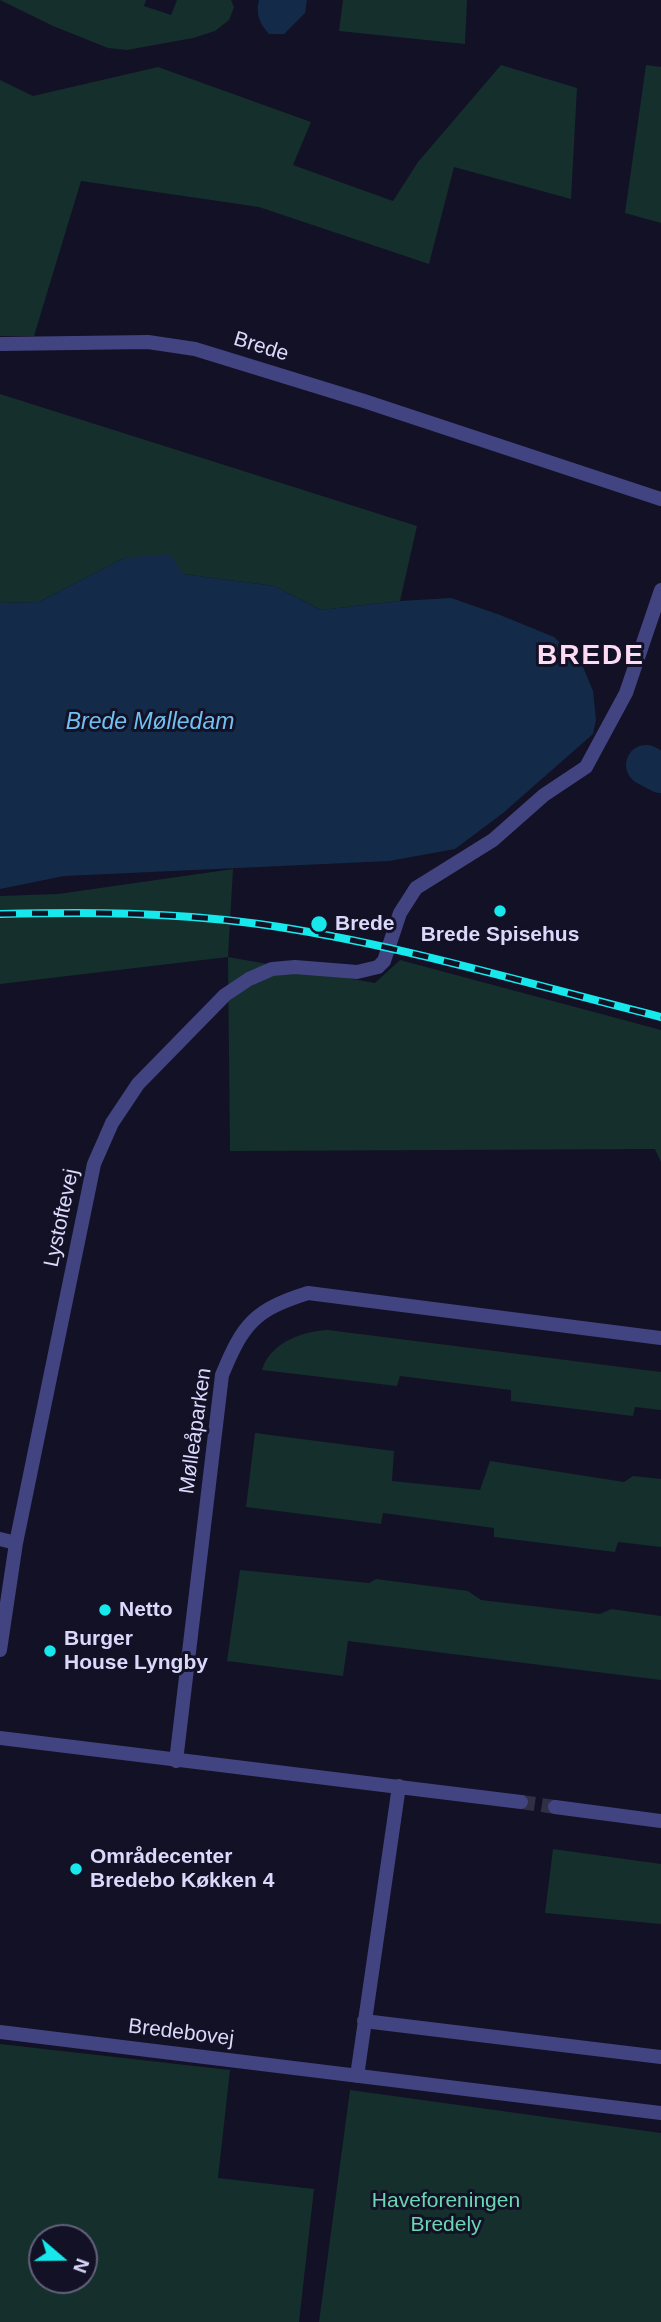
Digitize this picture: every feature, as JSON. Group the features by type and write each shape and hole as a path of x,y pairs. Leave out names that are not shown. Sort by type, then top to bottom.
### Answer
{"street":[{"name":"Brede","path":"0,344 148,342 195,349 364,401 661,499"},
{"name":"Lystoftevej","path":"0,1650 16,1543 94,1164 112,1123 138,1084 191,1028 225,995 249,979 272,969 357,972 378,967 384,961 400,913 415,888 493,840 544,795 586,767 626,693 661,590"},
{"name":"Mølleåparken","path":"176,1761 222,1375 236,1342 255,1318 279,1303 308,1293 661,1338"},
{"path":"0,1539 16,1543"},
{"path":"0,1738 521,1802"},
{"path":"357,2076 398,1786"},
{"path":"555,1807 661,1821"},
{"path":"364,2021 661,2057"},
{"name":"Bredebovej","path":"0,2032 661,2113"}],"green space":[{"path":"0,0 146,0 144,6 171,15 177,0 231,0 234,7 229,20 215,31 193,38 127,50 108,48 53,26"},
{"path":"343,0 467,0 465,44 339,31"},
{"path":"501,65 577,88 571,199 454,167 429,264 259,207 81,181 34,336 0,336 0,80 33,96 158,67 311,122 293,165 393,201 418,162"},
{"path":"646,65 661,67 661,223 625,213"},
{"path":"0,394 417,526 400,601 321,610 274,586 183,574 124,558 39,602 0,603"},
{"path":"233,869 228,957 0,984 0,896 58,894"},
{"path":"228,957 375,983 400,960 661,1030 661,1162 655,1149 230,1151"},
{"path":"328,1330 661,1372 661,1410 635,1407 633,1416 511,1401 511,1390 400,1376 397,1386 262,1370 272,1352 288,1340"},
{"path":"255,1433 394,1451 392,1481 480,1490 490,1461 624,1482 633,1476 661,1479 661,1547 618,1542 615,1552 494,1537 494,1528 383,1513 381,1524 246,1507"},
{"path":"240,1570 369,1583 376,1579 468,1591 481,1600 600,1614 611,1609 661,1616 661,1680 348,1641 343,1676 227,1661"},
{"path":"553,1849 661,1864 661,1924 545,1913"},
{"path":"0,2044 230,2070 218,2178 314,2189 299,2322 0,2322"},
{"name":"Haveforeningen Bredely","path":"350,2090 661,2133 661,2322 319,2322"}],"water":[{"path":"259,0 307,0 305,13 284,34 269,34 259,18"},
{"name":"Brede Mølledam","path":"170,554 183,574 274,586 321,610 451,598 554,637 581,662 593,691 596,720 593,734 503,813 455,849 389,861 64,876 0,889 0,603 39,602 124,558"}],"waterway":[{"path":"646,765 661,773"}],"tunnel":[{"path":"521,1802 555,1807"}],"railway":[{"path":"0,914 130,914 259,924 411,953 661,1017"}],"place":[{"name":"Brede Spisehus","path":"500,911"},
{"name":"Brede","path":"319,924"},
{"name":"Netto","path":"105,1610"},
{"name":"Burger House Lyngby","path":"50,1651"},
{"name":"Områdecenter Bredebo Køkken 4","path":"76,1869"}],"district":[{"name":"BREDE","path":"591,656"}]}
